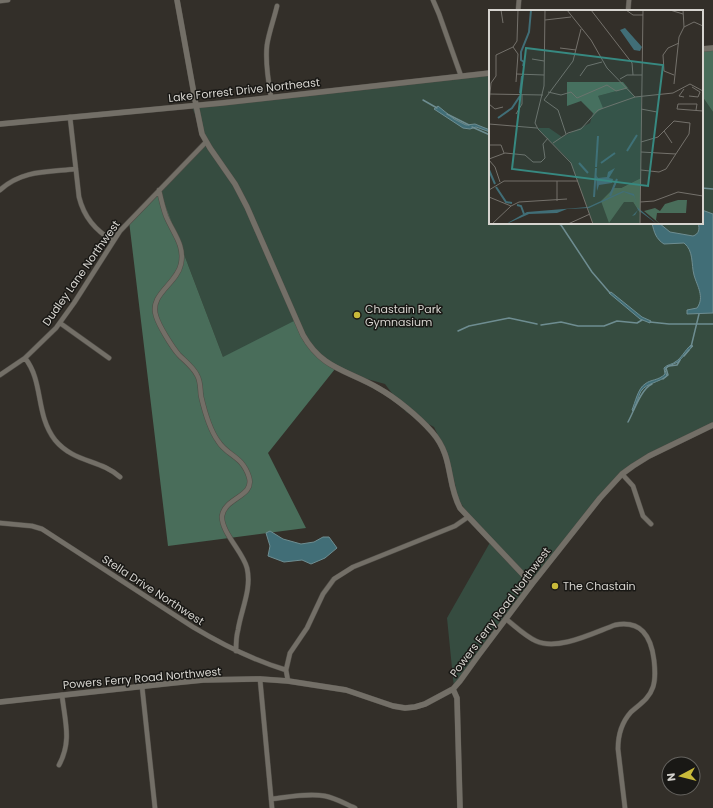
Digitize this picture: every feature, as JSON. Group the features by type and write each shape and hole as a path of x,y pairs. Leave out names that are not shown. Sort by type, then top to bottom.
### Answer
{"street":[{"path":"0,1 8,0"},
{"path":"177,0 200,126 206,142 235,184 247,206 308,345 315,353 330,365 369,383 390,396 431,431 439,441 444,451 460,508 532,584"},
{"path":"433,0 461,76"},
{"path":"518,10 519,0"},
{"path":"628,10 629,0"},
{"path":"271,97 266,59 267,44 278,6"},
{"path":"703,49 713,48"},
{"name":"Lake Forrest Drive Northeast","path":"0,124 196,105 489,72"},
{"path":"70,117 79,197 84,213 96,229 113,241"},
{"name":"Dudley Lane Northwest","path":"0,375 25,358 60,323 113,241 128,221 206,142"},
{"path":"0,190 13,180 22,176 76,169"},
{"path":"159,190 166,215 180,242 182,256 181,265 177,274 157,299 155,307 156,316 173,348 198,376 202,398 216,440 241,462 249,480 249,486 246,491 228,504 222,517 224,527 244,560 248,574 246,594 238,630 236,651"},
{"path":"60,323 109,358"},
{"path":"25,358 34,373 43,413 50,431 56,441 74,456 108,468 120,477"},
{"name":"Powers Ferry Road Northwest","path":"0,702 203,680 260,679 288,681 346,690 393,706 405,708 425,704 453,689 460,681 532,584 600,498 622,474 649,456 713,425"},
{"path":"622,474 633,486 643,516 651,524"},
{"path":"288,681 286,670 290,654 307,628 322,594 334,579 353,567 455,526 468,517"},
{"name":"Stella Drive Northwest","path":"0,523 32,526 42,529 193,627 236,651 286,670"},
{"path":"506,619 531,639 546,644 563,643 615,625 623,624 639,628 650,640 653,648 655,672 654,687 646,699 626,719 618,740 625,808"},
{"path":"260,679 272,808"},
{"path":"142,686 155,808"},
{"path":"453,689 457,698 460,808"},
{"path":"59,765 64,756 67,744 67,730 62,695"},
{"path":"271,799 326,796 355,808"}],"green space":[{"path":"713,46 713,112 703,97 703,48"},
{"path":"489,73 489,224 703,224 703,97 713,112 713,424 646,458 595,502 454,688 447,618 492,539 469,515 457,498 447,454 434,427 406,412 385,384 342,372 321,361 223,357 160,191 206,143 192,107"},
{"path":"160,191 223,357 294,321 304,342 335,369 268,453 306,528 168,546 129,221"}],"water":[{"path":"438,106 454,119 466,125 475,124 489,130 489,132 476,127 470,129 463,128 434,109"},
{"path":"703,210 713,214 713,313 687,314 687,310 697,308 700,300 700,292 694,275 692,258 689,250 684,243 664,244 656,235 652,224 660,224 670,232 693,236 697,234 698,224 703,224"},
{"path":"611,292 642,317 651,321 650,323 640,319 609,293"},
{"path":"691,345 693,346 678,362 667,367 665,370 667,376 646,386 642,390 633,411 632,410 640,389 647,382 657,379 665,374 664,368 677,361"},
{"path":"270,531 283,539 301,544 314,542 323,537 329,537 337,548 325,558 311,564 302,560 284,562 268,556 270,546 266,533"}],"waterway":[{"path":"423,100 437,108"},
{"path":"447,114 469,125"},
{"path":"472,127 489,135"},
{"path":"703,188 713,189"},
{"path":"559,224 592,272 610,293"},
{"path":"691,347 699,314"},
{"path":"458,331 469,326 509,318 537,324"},
{"path":"541,325 561,322 578,326 604,326 617,321 637,323 642,320"},
{"path":"650,322 669,324 713,324"},
{"path":"684,356 689,350"},
{"path":"663,379 668,375 666,368 677,365 680,360"},
{"path":"628,422 644,390 652,384"}],"place":[{"name":"Chastain Park Gymnasium","path":"357,315"},
{"name":"The Chastain","path":"555,586"}]}
